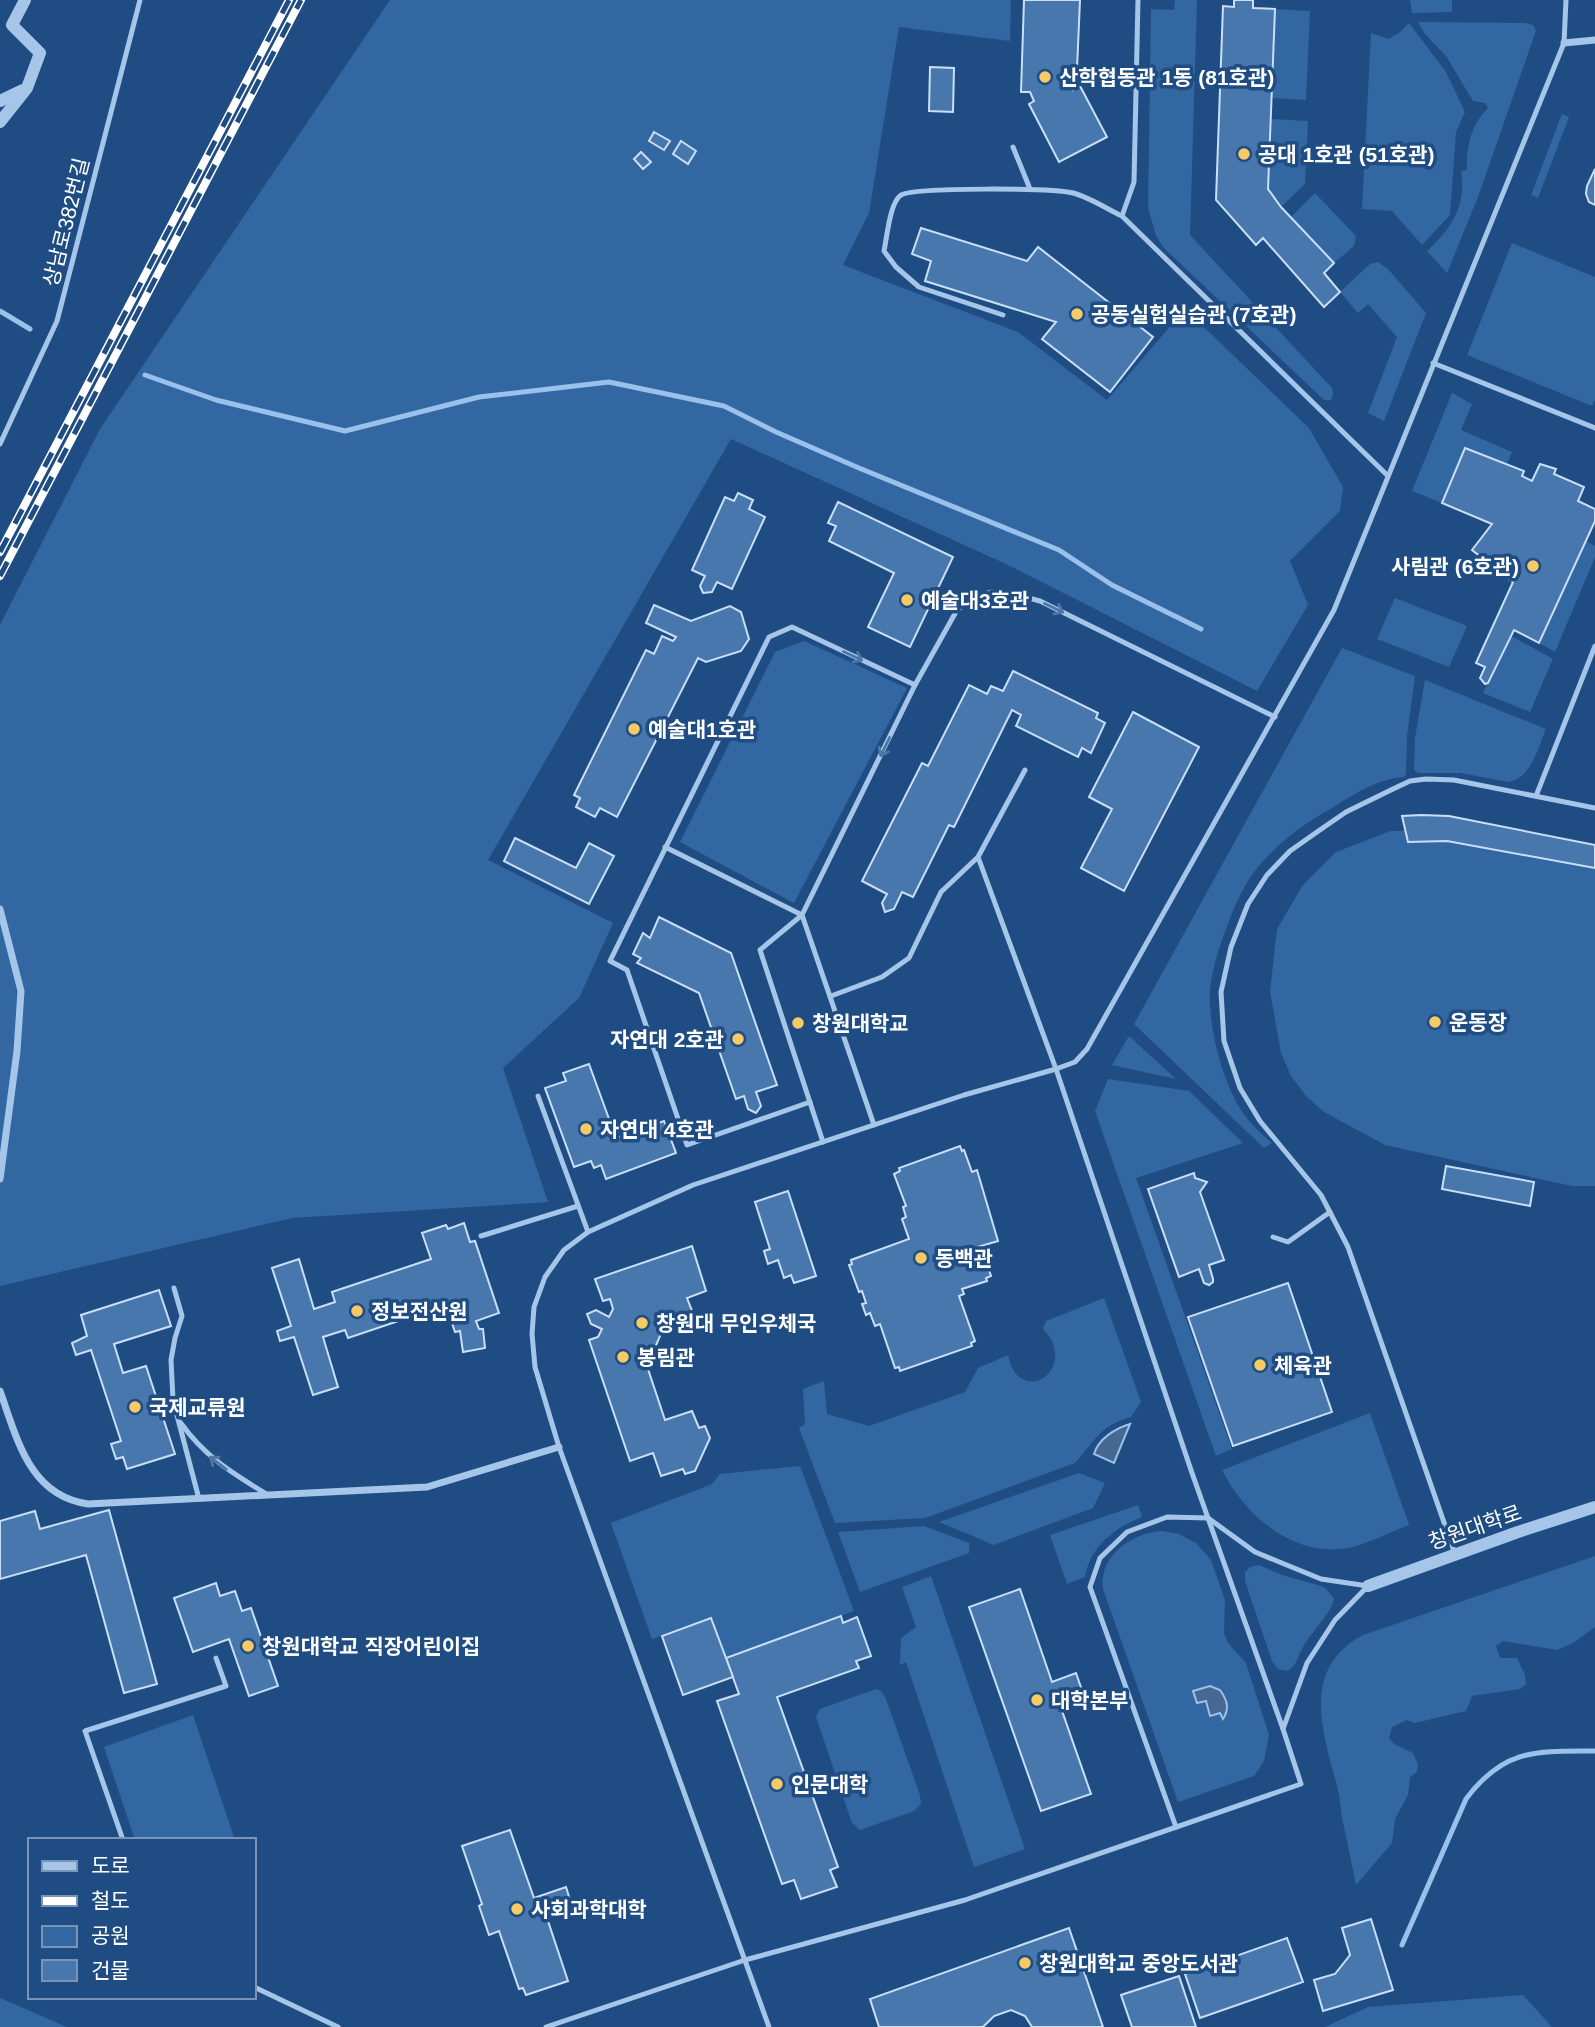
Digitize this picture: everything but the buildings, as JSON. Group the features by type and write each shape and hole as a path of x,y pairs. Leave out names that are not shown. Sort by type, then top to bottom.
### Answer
{"street":[{"path":"0,122 27,88 40,52 12,25 25,0"},
{"path":"1564,43 1595,40"},
{"path":"0,101 27,88"},
{"path":"0,909 21,991 17,1051 0,1179"},
{"path":"0,1391 25,1460 37,1475 64,1497 88,1504 426,1487 559,1447"},
{"name":"창원대학로","path":"1368,1586 1595,1507"}],"lane":[{"name":"상남로382번길","path":"0,444 57,321 140,0"},
{"path":"1122,216 1134,182 1138,0"},
{"path":"769,2027 559,1447 535,1367 532,1334 534,1307 545,1277 564,1250 587,1232 693,1185 976,1091 1056,1069 1075,1062 1087,1049 1334,610 1564,43 1566,0"},
{"path":"1013,147 1030,189"},
{"path":"1003,315 919,287 908,279 884,251 893,206 901,196 918,191 1030,189 1074,193 1122,216 1387,475"},
{"path":"1433,363 1595,428"},
{"path":"824,1142 760,950 802,915 915,685 957,610 974,597 992,592 1040,601 1275,717"},
{"path":"810,1102 687,1145 627,970 610,961 769,637 792,627 915,685"},
{"path":"1536,796 1595,646"},
{"path":"831,996 882,977 902,965 913,952 941,892 978,857 1025,769"},
{"path":"1455,1554 1348,1247 1321,1195 1260,1121 1240,1088 1224,1041 1222,992 1231,947 1248,904 1267,875 1290,851 1346,812 1410,781 1426,779 1454,780 1595,808"},
{"path":"665,846 802,915 874,1125"},
{"path":"546,2027 616,2001 745,1960 965,1900 1301,1784 1056,1069 978,857"},
{"path":"538,1096 587,1232"},
{"path":"481,1236 578,1206"},
{"path":"1273,1237 1288,1242 1330,1212"},
{"path":"174,1288 182,1316 171,1360 173,1400 199,1499"},
{"path":"178,1420 208,1456 268,1495"},
{"path":"1176,1827 1090,1587 1100,1558 1127,1532 1167,1517 1208,1518 1255,1552 1321,1579 1368,1586"},
{"path":"1283,1729 1307,1662 1335,1620 1368,1586"},
{"path":"121,1838 85,1731 226,1686 216,1658"},
{"path":"256,1988 338,2027"}],"green space":[{"path":"390,0 1011,0 1010,41 899,27 869,213 843,265 1018,332 1107,400 1185,309 1309,428 1343,487 1340,511 1290,561 1308,605 1257,691 1006,564 731,439 488,860 613,923 579,998 503,1068 548,1202 292,1218 0,1286 0,625 100,429"},
{"path":"1175,0 1197,0 1190,235 1332,388 1331,400 1324,400 1164,248 1156,236 1148,208 1151,9 1174,10"},
{"path":"1410,0 1452,0 1452,12 1412,13"},
{"path":"1275,9 1310,11 1306,100 1272,98"},
{"path":"1418,22 1525,23 1533,25 1536,31 1478,197 1447,273 1427,251 1455,216 1462,195 1461,171 1467,170 1471,136 1477,121 1488,108 1485,103 1473,101 1446,56 1425,34"},
{"path":"1409,23 1446,72 1465,112 1456,132 1450,215 1422,245 1392,211 1362,209 1371,33 1388,39"},
{"path":"1562,114 1569,117 1538,198 1531,195"},
{"path":"1271,119 1308,121 1305,184 1281,207 1268,189"},
{"path":"1315,193 1356,236 1354,246 1334,263 1291,217"},
{"path":"1512,243 1595,277 1595,400 1592,406 1467,355"},
{"path":"1378,262 1388,269 1426,313 1384,421 1368,413 1397,337 1368,304 1358,313 1340,292 1370,264"},
{"path":"1452,393 1472,404 1461,430 1512,452 1507,464 1465,448 1442,503 1412,491"},
{"path":"1586,541 1595,546 1595,557 1555,652 1539,643"},
{"path":"1395,598 1467,626 1449,667 1377,639"},
{"path":"1511,636 1553,659 1530,712 1483,693"},
{"path":"804,641 907,688 794,903 680,842 775,652"},
{"path":"1342,648 1415,676 1407,736 1406,774 1404,777 1375,784 1358,793 1290,836 1254,872 1229,922 1211,982 1212,1023 1219,1059 1232,1093 1249,1121 1272,1143 1264,1148 1134,1024"},
{"path":"1425,680 1546,729 1533,762 1523,775 1508,782 1461,773 1418,773 1414,770 1415,738"},
{"name":"운동장","path":"1444,830 1595,859 1595,1186 1572,1186 1385,1145 1324,1112 1307,1097 1291,1076 1281,1053 1270,991 1277,929 1303,885 1336,852 1391,831"},
{"path":"1129,1036 1176,1079 1112,1065"},
{"path":"1108,1079 1189,1091 1243,1143 1136,1178 1232,1449 1216,1456 1095,1111"},
{"path":"1104,1298 1141,1402 1131,1417 1105,1429 1075,1463 925,1518 835,1523 799,1428 805,1424 803,1389 824,1381 827,1414 869,1426 965,1392 978,1368 1008,1355 1018,1376 1027,1381 1036,1381 1044,1378 1054,1362 1055,1351 1043,1329 1046,1321"},
{"path":"1370,1413 1409,1525 1371,1541 1348,1548 1328,1549 1290,1540 1257,1517 1232,1487 1222,1470"},
{"path":"800,1466 854,1611 726,1658 711,1618 652,1639 611,1523 712,1484 720,1474"},
{"path":"1079,1473 1105,1483 1093,1508 994,1545 939,1522"},
{"path":"1138,1505 1142,1517 1105,1540 1092,1557 1085,1577 1067,1584 1050,1535"},
{"path":"924,1526 969,1543 969,1553 860,1592 838,1532"},
{"path":"1162,1531 1179,1534 1196,1543 1211,1560 1225,1600 1224,1633 1228,1643 1246,1663 1269,1735 1264,1761 1254,1776 1178,1802 1103,1589 1106,1566 1120,1548 1140,1536"},
{"path":"1595,1556 1595,1627 1573,1643 1557,1650 1503,1641 1496,1646 1500,1658 1517,1658 1525,1675 1526,1684 1520,1689 1472,1696 1466,1711 1415,1723 1407,1720 1392,1727 1389,1738 1394,1744 1413,1753 1418,1765 1417,1772 1410,1777 1408,1795 1395,1819 1392,1843 1356,1885 1323,1728 1323,1686 1329,1667 1342,1650 1363,1635"},
{"path":"1259,1565 1324,1587 1334,1598 1330,1609 1305,1643 1294,1665 1287,1671 1278,1669 1272,1661 1245,1581 1245,1572 1250,1567"},
{"path":"931,1576 1025,1849 974,1867 906,1662 900,1665 901,1638 916,1627 902,1587"},
{"path":"876,1689 882,1692 886,1699 921,1804 914,1811 860,1830 852,1823 816,1717 820,1709"},
{"path":"193,1715 234,1838 134,1838 104,1747"},
{"path":"1523,1995 1552,2027 1325,2027 1368,2007"},
{"path":"0,1998 67,2027 0,2027"}],"shaded area":[{"path":"1130,1424 1114,1463 1094,1454 1108,1435"},
{"path":"1210,1686 1220,1690 1226,1701 1227,1708 1223,1719 1220,1713 1210,1716 1206,1701 1197,1703 1193,1691"}],"waterway":[{"path":"0,311 30,329"},
{"path":"145,375 216,400 345,431 479,397 609,382 724,406 859,468 1059,550 1112,585 1201,629"},
{"path":"1402,1945 1466,1799 1480,1782 1508,1761 1523,1756 1556,1751 1595,1751"}],"railway":[{"path":"0,552 289,0"},
{"path":"0,576 301,0"}],"place":[{"name":"산학협동관 1동 (81호관)","path":"1045,77"},
{"name":"공대 1호관 (51호관)","path":"1244,154"},
{"name":"공동실험실습관 (7호관)","path":"1077,314"},
{"name":"사림관 (6호관)","path":"1533,566"},
{"name":"예술대3호관","path":"907,600"},
{"name":"예술대1호관","path":"634,729"},
{"name":"운동장","path":"1435,1022"},
{"name":"창원대학교","path":"798,1023"},
{"name":"자연대 2호관","path":"738,1039"},
{"name":"자연대 4호관","path":"586,1129"},
{"name":"동백관","path":"921,1258"},
{"name":"정보전산원","path":"357,1311"},
{"name":"창원대 무인우체국","path":"642,1323"},
{"name":"봉림관","path":"623,1357"},
{"name":"체육관","path":"1260,1365"},
{"name":"국제교류원","path":"135,1407"},
{"name":"창원대학교 직장어린이집","path":"248,1646"},
{"name":"대학본부","path":"1037,1700"},
{"name":"인문대학","path":"777,1784"},
{"name":"사회과학대학","path":"517,1909"},
{"name":"창원대학교 중앙도서관","path":"1025,1963"}]}
